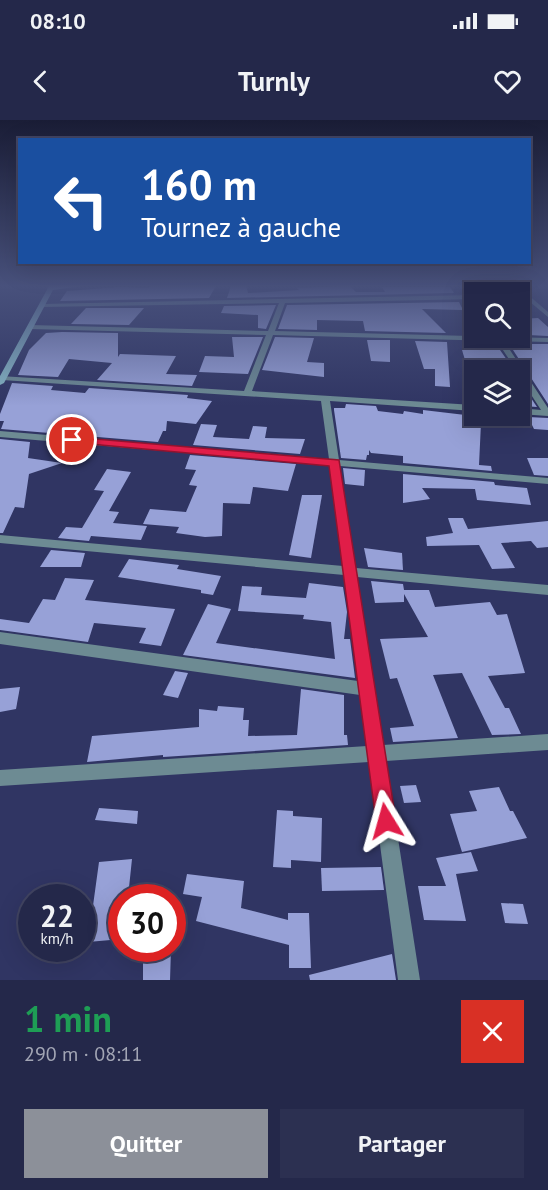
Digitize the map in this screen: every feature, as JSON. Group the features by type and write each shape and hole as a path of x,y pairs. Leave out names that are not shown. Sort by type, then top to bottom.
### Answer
{"street":[{"path":"247,394 274,326"},
{"path":"464,338 30,327 1,380 464,407"},
{"path":"530,340 548,340"},
{"path":"505,348 547,413"},
{"path":"325,399 409,980"},
{"path":"530,412 547,413"},
{"path":"0,434 548,481"},
{"path":"0,539 548,590"},
{"path":"0,638 367,689"},
{"path":"0,778 548,742"}],"building":[{"path":"279,326 317,326 317,330 278,329"},
{"path":"364,326 439,326 446,333 365,331"},
{"path":"530,326 547,326 548,336 530,335"},
{"path":"46,333 118,333 118,357 120,354 176,356 166,374 197,375 192,386 97,380 112,363 69,359 58,377 18,375 29,350"},
{"path":"232,337 263,337 248,374 199,372 205,356 234,357"},
{"path":"275,337 314,338 307,362 324,363 324,377 262,370"},
{"path":"367,340 390,340 390,362 371,361"},
{"path":"415,341 447,342 450,387 435,386 435,369 424,369"},
{"path":"530,344 548,344 548,404 530,376 530,360 519,360 513,350 526,350 523,348 530,348"},
{"path":"462,350 500,350 507,360 465,360"},
{"path":"12,383 53,386 51,390 85,393 89,388 188,395 187,398 212,401 196,424 167,421 166,431 163,431 158,442 1,429 4,421 0,421 0,414"},
{"path":"530,396 537,407 530,406"},
{"path":"346,404 376,406 378,411 403,414 404,411 423,414 423,410 464,415 464,426 481,426 479,465 491,466 492,471 403,463 403,456 371,453 369,450 366,460 341,458 334,408 345,408"},
{"path":"530,417 548,418 548,430 534,429"},
{"path":"201,424 217,425 213,437 249,439 253,426 267,427 265,438 305,439 300,454 193,445"},
{"path":"0,439 30,442 28,458 62,463 29,474 24,508 15,507 3,533 0,533"},
{"path":"190,455 296,464 288,491 253,487 250,504 223,503 222,536 205,537 176,533 179,527 143,524 150,509 186,512 197,486 189,485 196,470 185,469"},
{"path":"527,458 548,458 548,476 534,475"},
{"path":"343,468 365,470 364,486 345,484"},
{"path":"107,469 131,472 109,511 119,512 113,523 147,526 141,540 91,536 89,541 58,538 66,527 82,528 104,491 94,490"},
{"path":"403,474 494,482 495,485 527,488 531,505 477,500 475,489 422,488 430,499 403,503"},
{"path":"302,495 322,495 311,558 289,555"},
{"path":"448,518 463,518 468,529 548,521 548,547 537,548 531,541 501,543 515,568 492,569 479,545 427,546 426,537 453,533"},
{"path":"364,548 402,553 403,570 368,567"},
{"path":"51,550 85,553 81,567 40,567"},
{"path":"129,559 179,565 177,569 221,576 213,595 201,593 201,590 118,577"},
{"path":"65,578 94,580 85,600 175,609 161,646 139,643 146,628 94,623 88,642 0,630 0,619 29,623 43,599 55,600"},
{"path":"371,581 403,584 404,590 429,590 435,607 490,602 497,615 507,614 525,673 488,676 505,708 509,708 521,734 492,735 462,673 433,675 458,738 393,742 390,728 414,726 397,678 390,679 380,639 428,637 404,594 404,602 375,603"},
{"path":"309,583 343,587 347,612 344,639 350,639 355,678 183,655 208,604 231,609 216,643 335,659 331,622 303,619 304,615 238,611 242,586 262,587 261,595 306,598"},
{"path":"175,671 188,673 178,698 163,695"},
{"path":"20,687 16,709 0,712 0,689"},
{"path":"301,689 344,695 344,735 347,735 348,745 163,757 163,755 87,762 92,736 199,727 199,709 217,711 218,706 244,708 243,720 249,720 248,736 297,735"},
{"path":"416,785 421,802 404,803 400,786"},
{"path":"499,787 510,811 513,811 527,838 462,852 450,814 477,811 469,791"},
{"path":"99,808 138,811 137,824 95,820"},
{"path":"277,810 293,811 293,816 322,818 321,862 291,860 291,868 273,867"},
{"path":"471,852 478,871 456,874 466,921 424,920 418,886 446,886 436,858"},
{"path":"132,859 129,884 108,884 108,940 96,941 96,884 99,862"},
{"path":"381,867 384,890 322,891 321,868"},
{"path":"187,874 244,881 241,908 288,920 288,913 309,913 311,968 289,968 289,945 196,921 202,897 186,894"},
{"path":"501,903 523,904 528,924 505,923"},
{"path":"392,954 396,980 310,980 309,975"},
{"path":"143,962 171,962 170,980 143,980"}],"route":[{"path":"72,440 335,463 386,821"}]}
